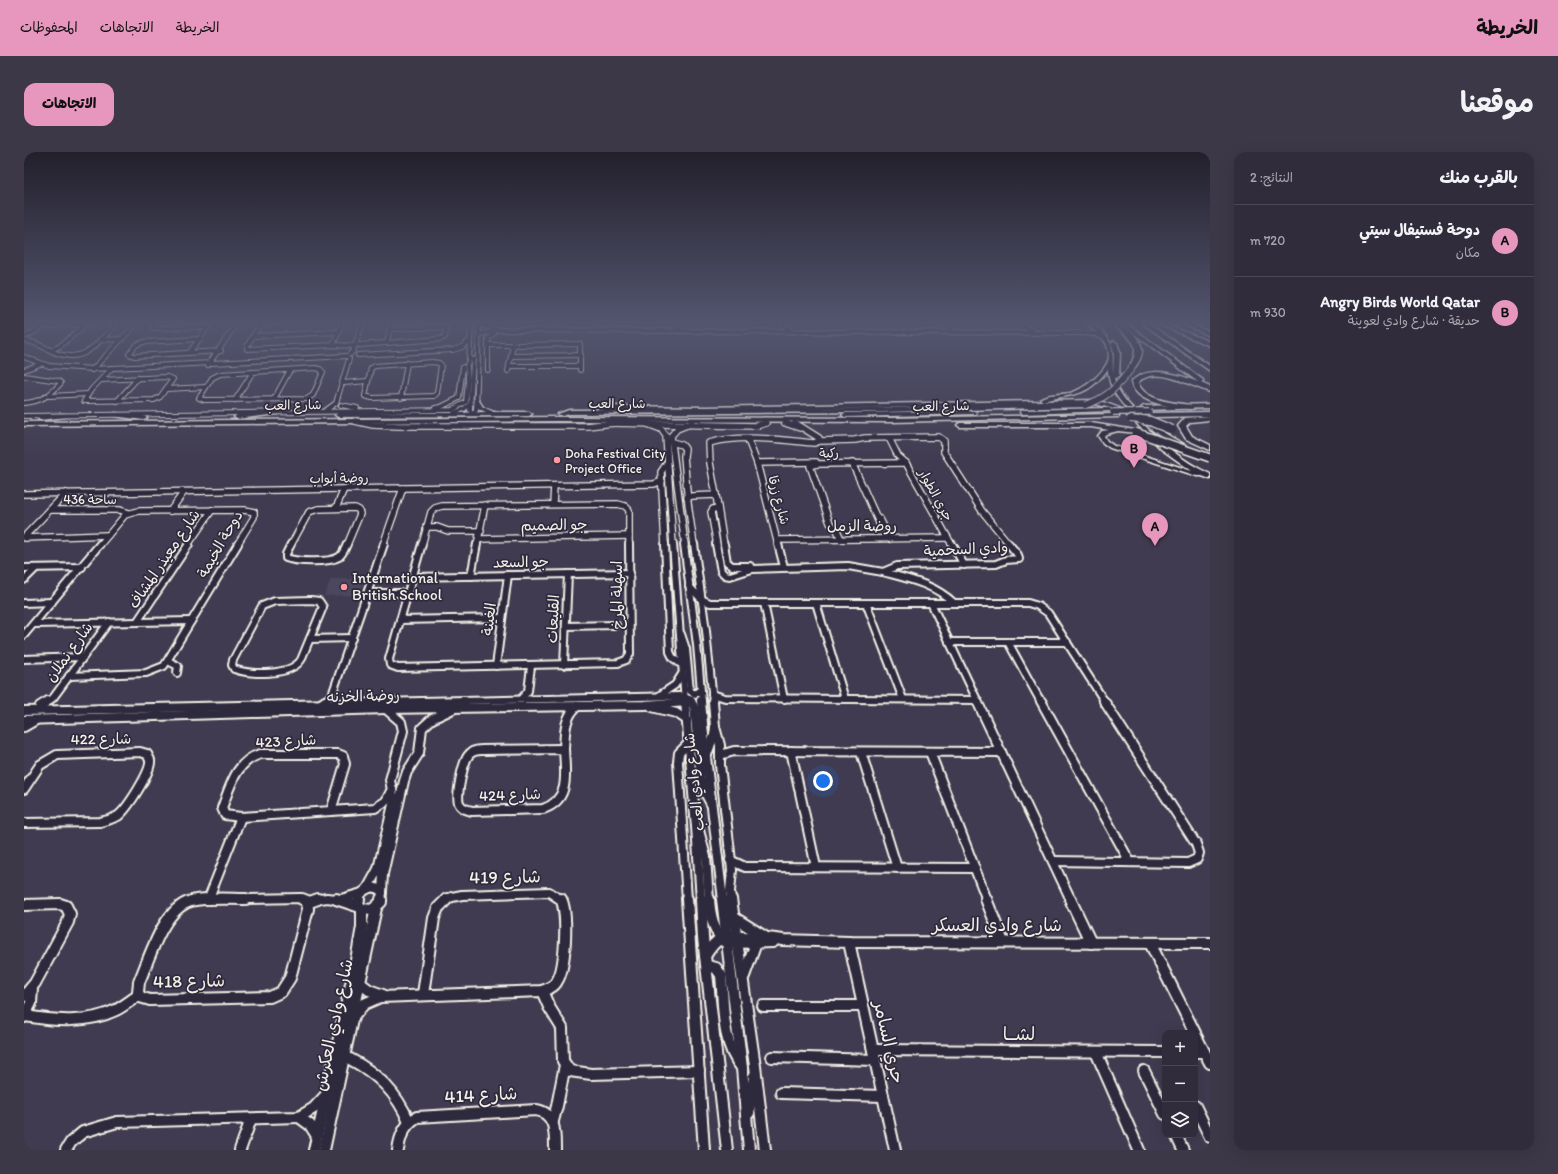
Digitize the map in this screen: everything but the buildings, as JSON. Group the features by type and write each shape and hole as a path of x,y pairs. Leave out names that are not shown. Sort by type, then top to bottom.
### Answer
{"highway":[{"path":"560,416 589,412 881,410 1086,405 1106,398 1130,370"},
{"path":"1184,370 1210,389"},
{"path":"1194,370 1210,381"},
{"path":"1191,407 1169,404 1150,398 1137,390 1134,386 1134,382 1138,378 1145,376 1165,375 1188,380 1210,389"},
{"path":"868,410 942,406"},
{"path":"706,409 718,412"},
{"path":"825,415 881,410"},
{"path":"1210,418 1188,420 1182,426 1183,431 1189,437 1210,449"},
{"path":"1130,419 1150,421 1172,430 1190,441 1210,449"}],"main road":[{"path":"1036,403 1046,398 1072,394 1086,388 1105,370"},
{"path":"1110,370 1115,388 1130,407 1160,431 1208,458"},
{"path":"1116,370 1116,377 1121,389 1130,402 1155,423 1208,458"},
{"path":"439,414 460,410 474,402 486,411 522,414"},
{"path":"589,412 612,408 706,409 891,405 942,406 1089,402 1104,404 1118,409 1137,421 1158,444 1210,478"},
{"path":"987,426 1054,422 1115,414 1130,419 1150,413 1191,407 1210,406"},
{"name":"شارع العب","path":"24,418 522,414 691,422 971,419 1210,410"},
{"path":"374,412 398,414"},
{"path":"813,417 825,415 1061,412 1115,414 1150,413 1210,418"},
{"path":"237,417 276,413"},
{"name":"شارع العب","path":"1150,413 1210,414"},
{"path":"382,421 461,418 472,414 474,417 482,421 489,417 638,414"},
{"name":"شارع العب","path":"24,424 482,421 560,416 638,414 926,417 1115,414"},
{"path":"40,418 64,416"},
{"path":"115,416 144,418"},
{"path":"971,419 1054,422"},
{"path":"691,422 987,426 1091,425 1134,432 1208,458"},
{"path":"1134,432 1112,431 1104,432 1101,436 1105,442 1118,450 1210,478"},
{"path":"1189,464 1180,455 1180,452 1187,452 1208,458"}],"street":[{"path":"58,370 117,370"},
{"path":"101,380 172,377 172,380 160,397 154,400 84,401 88,394 110,370"},
{"path":"274,399 290,370"},
{"path":"296,370 218,375 212,378 200,396 200,399 305,399 312,396 323,372 321,370"},
{"path":"318,412 332,407 336,403 348,370"},
{"path":"371,370 365,394 366,397 401,398 434,396 437,393 439,370"},
{"path":"401,398 406,370"},
{"path":"341,405 353,408 389,410 438,408 460,398 463,370"},
{"name":"شارع العب","path":"24,418 64,416 374,412 389,410 444,411 458,408 466,402 467,370"},
{"path":"472,414 475,370"},
{"path":"235,400 253,372"},
{"path":"24,376 61,382 49,396 40,401 24,403"},
{"path":"26,382 32,378"},
{"path":"117,401 138,378"},
{"path":"344,382 368,381"},
{"path":"332,407 336,410 341,405 344,382"},
{"path":"166,389 206,387"},
{"path":"49,396 88,394"},
{"path":"341,405 343,409 352,412"},
{"name":"شارع العب","path":"560,416 576,423 691,422"},
{"name":"شارع العب","path":"355,421 390,426 464,428 603,426 614,423"},
{"path":"646,423 669,432 691,422"},
{"path":"785,423 804,429"},
{"path":"795,423 819,438 819,441"},
{"name":"شارع وادي العب","path":"669,432 672,442 697,645 700,694 714,834 730,940 749,1150"},
{"name":"شارع وادي العب","path":"669,432 667,463 681,664 687,700 687,720 706,961 727,1150"},
{"path":"796,441 807,438 810,432"},
{"name":"وادي السحمية","path":"933,436 943,440 944,443 942,449 982,511 1019,557 1018,559 1006,560 999,564 897,566 883,572 870,572 848,566 737,566 729,564 727,562 718,508 709,453 709,443 731,440 796,441 814,443 819,441 933,436"},
{"name":"جري الطوار","path":"889,438 898,456 906,463 964,565"},
{"name":"شارع زرقا","path":"748,440 758,463 784,565"},
{"path":"672,442 682,445 685,449 684,454 688,497 706,631 715,727 720,745 732,873 730,889 733,917 730,940"},
{"path":"758,463 826,463 889,460 898,456"},
{"name":"شارع وادي العب","path":"667,463 662,471 662,484 672,645 670,654 681,664"},
{"path":"852,463 880,526"},
{"name":"ركية","path":"841,539 837,530 830,523 809,468 812,464 906,463"},
{"name":"روضة أبواب","path":"24,494 662,484"},
{"path":"553,504 554,486"},
{"path":"322,703 332,694 368,594 403,488"},
{"path":"336,508 344,489"},
{"path":"170,511 184,492"},
{"path":"24,538 66,493"},
{"path":"688,497 716,495"},
{"path":"681,514 688,497"},
{"path":"663,502 671,508"},
{"path":"471,576 486,505"},
{"name":"اسهلة المرخ","path":"486,505 623,505 628,508 630,573 630,654 628,658 618,663 564,665 398,668 392,666 389,661 431,512 435,508 442,506 486,505"},
{"path":"336,508 355,508 360,512 342,555 330,560 293,560 286,558 286,554 307,513 316,509 336,508"},
{"name":"وادي السحمية","path":"718,508 710,511 723,573 730,576 749,569 774,569 784,565"},
{"name":"ساحة 436","path":"50,510 120,510 129,513"},
{"name":"شارع معيذر المشاف","path":"137,622 212,510"},
{"name":"دوحة الخيمة","path":"69,676 149,673 161,668 168,661 254,515 254,512 249,510 138,511 129,513"},
{"path":"873,512 878,514 890,539"},
{"path":"24,635 121,519 129,513"},
{"path":"426,527 437,527 447,531 481,531"},
{"path":"24,538 108,535"},
{"name":"جو الصميم","path":"479,539 629,536"},
{"name":"روضة الزمل","path":"777,540 948,538"},
{"path":"24,568 82,567"},
{"path":"24,580 36,568"},
{"path":"883,572 930,586 945,594 954,603"},
{"name":"جو السعد","path":"412,577 630,573"},
{"name":"القليعات","path":"564,665 568,574"},
{"name":"الغينة","path":"496,666 508,576"},
{"path":"667,578 676,585"},
{"path":"689,586 702,603"},
{"path":"368,594 408,593"},
{"path":"314,600 321,603 322,609 310,639 300,662 288,670 244,672 236,670 233,667 233,660 259,610 270,602 314,600"},
{"path":"24,603 52,602"},
{"path":"702,603 954,603 1035,605 1048,613 1199,850 1197,859 1192,862 1053,861"},
{"path":"764,603 784,699"},
{"path":"816,603 845,699"},
{"path":"866,603 903,699"},
{"path":"931,603 1091,943"},
{"path":"400,620 502,618"},
{"path":"34,624 191,621"},
{"name":"شارع نملان","path":"40,706 53,698 109,622"},
{"path":"566,626 616,625"},
{"path":"679,630 686,648 690,691 695,694 700,694"},
{"path":"697,645 706,631"},
{"path":"310,639 352,638"},
{"path":"949,642 1067,642"},
{"path":"1008,642 1130,862"},
{"path":"24,659 82,657"},
{"path":"168,661 178,666 177,672"},
{"path":"521,699 528,691 531,666"},
{"path":"658,696 675,685 682,673"},
{"path":"528,691 535,699"},
{"path":"332,694 336,703"},
{"name":"روضة الخزنه","path":"57,708 75,706 86,709 521,699 600,701 645,705 687,700 700,694"},
{"path":"712,694 725,698 976,700"},
{"name":"روضة الخزنه","path":"24,720 386,709 577,706 600,701 658,696 687,700"},
{"name":"شارع نملان","path":"53,698 52,702 57,708"},
{"path":"713,705 717,701 725,698"},
{"path":"687,700 695,709 701,779 703,789 711,804"},
{"path":"645,705 676,713 687,720"},
{"path":"24,707 40,706 57,708"},
{"path":"563,706 567,709 569,715"},
{"name":"شارع 424","path":"564,748 482,750 474,752 465,760 458,795 459,803 464,809 472,811 543,809 557,804 563,794 565,724 569,715 577,706"},
{"path":"24,711 57,708"},
{"path":"24,715 48,713 57,708"},
{"path":"386,709 399,720 403,726 403,731 390,780 394,800 378,868 358,900 361,908 368,911 376,908 382,899 383,874 406,776 420,753 422,728 432,719 458,708"},
{"path":"24,727 36,720"},
{"path":"706,758 714,735 715,727"},
{"name":"شارع وادي العب","path":"689,743 679,753 678,762 704,1150"},
{"path":"720,745 734,751"},
{"path":"720,755 734,751 1001,752"},
{"path":"791,751 816,867"},
{"name":"شارع 422","path":"24,789 40,765 57,755 140,752 147,754 150,760 149,767 128,807 121,814 112,819 100,822 24,823"},
{"path":"862,752 897,868"},
{"path":"930,752 1003,942"},
{"name":"شارع 423","path":"331,811 345,764 343,756 330,754 261,754 249,757 241,765 222,808 222,811 226,816 241,817 331,811 375,808 386,801 392,789"},
{"path":"208,900 241,817"},
{"path":"696,827 704,846 712,919 730,940 743,983 765,1150"},
{"path":"714,834 730,855 745,867"},
{"path":"732,873 745,867 975,868"},
{"path":"364,891 378,888 382,892"},
{"name":"شارع 418","path":"341,900 364,891"},
{"name":"شارع 419","path":"423,994 434,918 441,902 452,896 549,892 559,897 564,906 563,965 559,979 554,985 542,991"},
{"name":"شارع 418","path":"300,898 307,903 308,909 290,978 286,986 276,995 270,997 150,1000 143,999 139,995 137,989 139,982 170,915 184,903 208,900 300,898"},
{"name":"شارع 418","path":"307,903 319,899 341,900 361,908"},
{"path":"24,905 60,904 66,906 69,911 68,922 28,992 31,1003 24,1016 59,1020 98,1016 111,1012 139,995"},
{"name":"شارع وادي العكرش","path":"314,1150 359,946 362,927 361,908"},
{"name":"شارع وادي العكرش","path":"324,1150 376,908"},
{"path":"733,917 767,938"},
{"name":"شارع وادي العسكر","path":"730,940 767,938 783,940"},
{"path":"730,940 713,944 706,961 716,968 721,976 729,1048 736,1063 742,1068"},
{"name":"شارع وادي العسكر","path":"730,940 756,943 783,940 849,942 1210,943"},
{"name":"جري السامر","path":"849,942 895,1150"},
{"path":"743,983 748,959 756,943"},
{"path":"1150,943 1194,1030"},
{"path":"360,984 374,993 387,996"},
{"path":"352,1019 356,1012 367,1001 387,996 542,991 549,1007 562,1028 564,1039 562,1057 565,1065 570,1071 591,1074 699,1071"},
{"path":"763,1006 863,1006"},
{"path":"1096,1052 1139,1150"},
{"name":"لشــا","path":"772,1057 1162,1052"},
{"path":"1200,1052 1210,1063"},
{"path":"350,1059 362,1065 385,1082 394,1092 402,1105 409,1122 401,1134 398,1150"},
{"path":"555,1150 553,1121 560,1100 560,1084 565,1065"},
{"path":"747,1127 755,1066"},
{"path":"1144,1071 1162,1108"},
{"path":"781,1092 883,1096"},
{"path":"66,1150 71,1142 83,1132 117,1122 299,1117 310,1112 326,1095"},
{"name":"شارع 414","path":"409,1122 422,1116 536,1110 544,1111 553,1121"},
{"path":"1198,1112 1210,1137"},
{"path":"299,1117 310,1125 317,1136"},
{"path":"240,1150 251,1119"},
{"path":"1177,1138 1183,1150"}],"shaded area":[{"name":"International British School","path":"331,579 364,579 358,595 324,596"}],"place":[{"name":"Doha Festival City Project Office","path":"557,460"},
{"name":"Angry Birds World Qatar","path":"1134,468"},
{"name":"دوحة فستيفال سيتي","path":"1155,546"},
{"name":"International British School","path":"344,587"}]}
